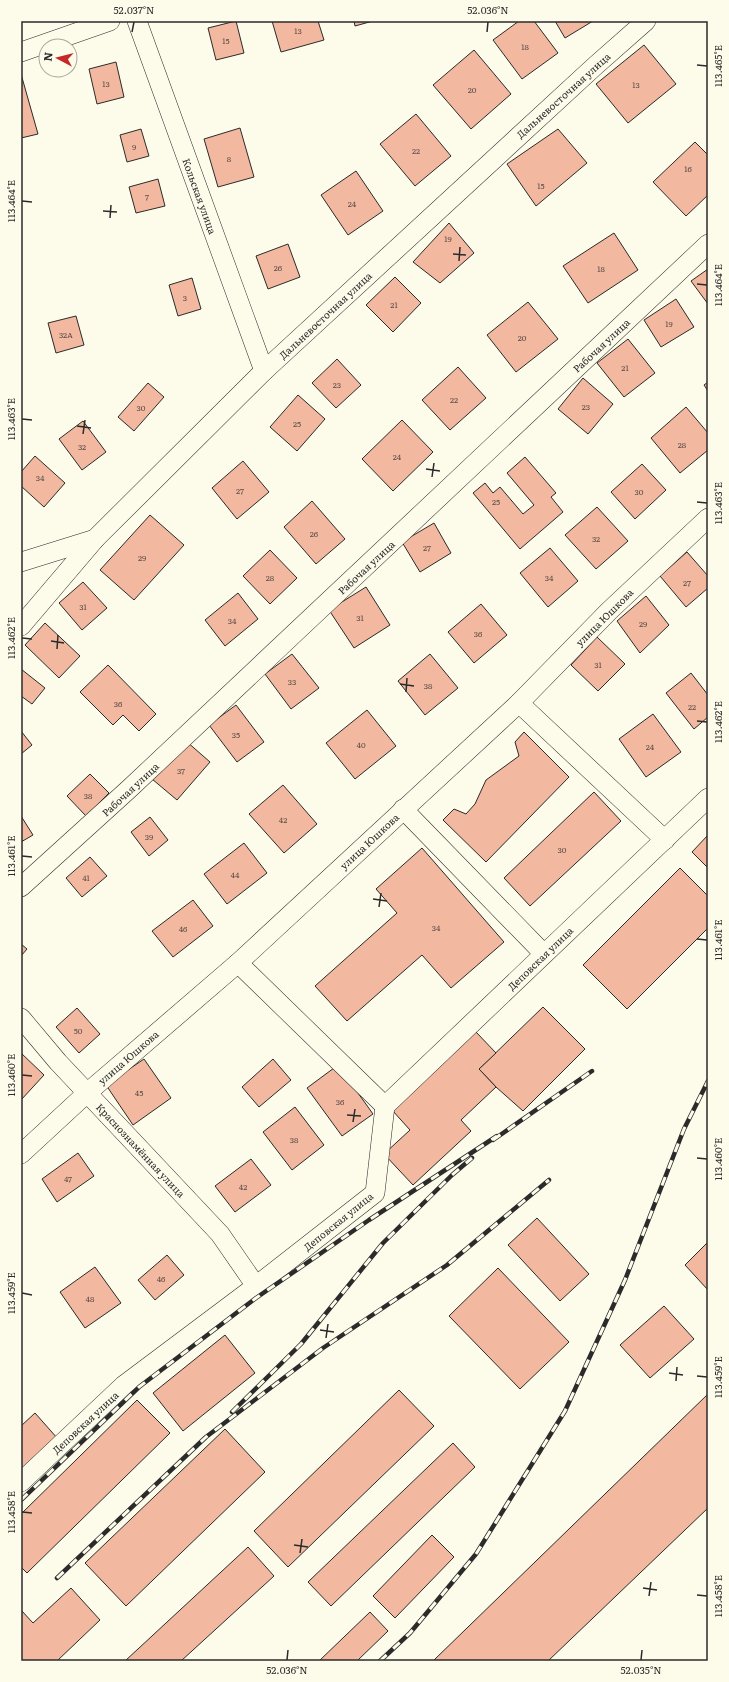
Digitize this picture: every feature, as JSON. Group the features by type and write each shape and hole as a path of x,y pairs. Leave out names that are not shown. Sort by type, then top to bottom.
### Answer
{"street":[{"path":"21,52 110,21"},
{"name":"Кольская улица","path":"137,21 264,371"},
{"name":"Дальневосточная улица","path":"21,626 95,539 264,371 644,22"},
{"name":"Рабочая улица","path":"21,887 130,789 708,244"},
{"name":"улица Юшкова","path":"21,1154 87,1093 238,963 519,703 609,611 708,518"},
{"path":"21,562 95,539"},
{"path":"519,703 665,840"},
{"name":"Деповская улица","path":"21,1482 124,1385 256,1286 375,1193 385,1106 708,798"},
{"path":"403,810 544,954"},
{"path":"238,963 385,1106"},
{"name":"Краснознамённая улица","path":"21,1018 87,1093 220,1234 256,1286"}],"building":[{"path":"236,21 244,53 216,60 208,28"},
{"path":"272,21 318,21 324,40 281,52"},
{"path":"354,21 373,21 355,26"},
{"path":"519,21 534,21 558,53 522,79 493,40"},
{"path":"555,21 593,21 565,38"},
{"path":"644,45 676,84 628,123 596,84"},
{"path":"474,50 511,94 471,129 433,85"},
{"path":"116,62 124,97 97,104 89,69"},
{"path":"21,74 38,134 21,138"},
{"path":"416,114 451,156 415,186 380,144"},
{"path":"240,128 254,177 218,187 204,139"},
{"path":"141,129 149,156 127,162 120,135"},
{"path":"558,129 587,163 536,206 507,164"},
{"path":"695,142 708,155 708,195 686,216 653,182"},
{"path":"356,171 383,211 348,235 321,195"},
{"path":"158,179 165,206 136,213 129,187"},
{"path":"449,223 474,253 440,283 413,262"},
{"path":"614,233 638,270 588,303 563,266"},
{"path":"288,244 300,277 268,289 256,256"},
{"path":"708,269 708,304 691,281"},
{"path":"395,277 421,303 393,332 366,305"},
{"path":"192,278 201,309 178,316 169,285"},
{"path":"676,299 694,327 661,347 644,320"},
{"path":"528,302 558,339 516,372 487,335"},
{"path":"76,316 84,345 56,353 48,323"},
{"path":"628,339 655,373 624,397 597,363"},
{"path":"337,359 361,385 336,408 312,383"},
{"path":"458,367 486,398 450,430 422,400"},
{"path":"583,378 613,404 588,434 558,409"},
{"path":"708,382 708,391 704,385"},
{"path":"148,383 164,397 134,431 118,417"},
{"path":"298,395 325,419 297,451 270,427"},
{"path":"686,407 708,433 708,450 680,473 651,438"},
{"path":"402,420 433,452 393,491 362,459"},
{"path":"83,421 106,452 82,470 59,439"},
{"path":"35,456 65,483 44,507 21,486 21,472"},
{"path":"525,457 556,493 551,497 563,512 520,549 473,493 485,483 493,493 500,487 523,514 534,505 507,473"},
{"path":"243,461 269,492 237,519 212,488"},
{"path":"642,464 666,490 635,519 611,492"},
{"path":"312,501 345,539 316,564 284,527"},
{"path":"597,507 628,541 596,569 565,535"},
{"path":"150,515 184,545 134,600 100,570"},
{"path":"434,523 451,553 420,572 402,542"},
{"path":"550,548 578,581 548,607 520,573"},
{"path":"270,550 297,578 270,604 243,576"},
{"path":"687,552 708,576 708,588 686,607 660,576"},
{"path":"83,582 107,608 82,630 59,603"},
{"path":"366,587 390,625 354,648 329,610"},
{"path":"238,593 258,619 225,646 205,620"},
{"path":"646,596 669,625 640,653 617,621"},
{"path":"481,604 507,635 474,663 448,632"},
{"path":"45,623 80,656 59,678 25,645"},
{"path":"597,637 625,664 598,691 571,665"},
{"path":"292,654 319,688 291,709 265,674"},
{"path":"430,654 458,688 425,715 398,681"},
{"path":"108,665 156,714 139,731 123,715 113,725 80,692"},
{"path":"21,669 45,688 32,704 21,696"},
{"path":"691,673 708,695 708,717 694,729 666,693"},
{"path":"236,705 264,742 237,762 209,725"},
{"path":"367,710 396,746 355,779 326,743"},
{"path":"653,714 681,752 646,777 619,739"},
{"path":"21,731 32,745 21,754"},
{"path":"524,732 569,777 486,862 443,820 454,809 466,814 475,804 486,780 519,756 515,742"},
{"path":"186,741 210,762 177,800 152,779"},
{"path":"90,774 109,793 86,816 67,796"},
{"path":"283,785 317,824 284,853 249,814"},
{"path":"594,792 621,821 530,906 504,878"},
{"path":"21,816 33,835 21,842"},
{"path":"150,817 168,840 149,856 131,832"},
{"path":"708,835 708,868 692,852"},
{"path":"244,843 267,873 227,904 204,874"},
{"path":"422,848 504,942 451,988 422,955 347,1021 315,986 397,913 376,889"},
{"path":"90,857 107,876 82,897 66,878"},
{"path":"680,868 708,896 708,928 627,1009 583,965"},
{"path":"193,900 213,926 173,957 152,931"},
{"path":"21,944 27,949 21,956"},
{"path":"543,1007 585,1049 523,1111 496,1087 479,1069"},
{"path":"77,1008 100,1034 79,1053 56,1027"},
{"path":"476,1032 496,1053 479,1069 496,1087 461,1120 471,1131 413,1185 384,1154 410,1130 392,1110"},
{"path":"21,1053 44,1075 21,1100"},
{"path":"144,1059 171,1098 133,1125 106,1085"},
{"path":"273,1059 291,1080 259,1107 242,1087"},
{"path":"338,1065 373,1114 342,1136 307,1088"},
{"path":"295,1107 324,1145 292,1170 263,1132"},
{"path":"78,1153 94,1176 57,1202 42,1179"},
{"path":"251,1159 271,1185 235,1212 215,1186"},
{"path":"537,1218 589,1274 560,1301 508,1245"},
{"path":"708,1242 708,1290 685,1265"},
{"path":"167,1255 184,1275 155,1300 138,1280"},
{"path":"95,1267 121,1303 85,1328 60,1292"},
{"path":"498,1268 569,1342 520,1389 449,1316"},
{"path":"664,1306 694,1339 650,1378 620,1345"},
{"path":"225,1335 255,1373 183,1431 153,1393"},
{"path":"399,1390 434,1426 288,1567 254,1531"},
{"path":"708,1394 708,1508 548,1661 433,1661"},
{"path":"137,1400 170,1433 27,1573 21,1567 21,1514"},
{"path":"35,1413 58,1439 21,1472 21,1426"},
{"path":"225,1429 265,1472 126,1606 85,1563"},
{"path":"453,1443 475,1467 331,1606 308,1582"},
{"path":"432,1535 454,1557 395,1618 373,1596"},
{"path":"248,1547 274,1576 181,1661 125,1661"},
{"path":"71,1588 100,1620 57,1661 21,1661 21,1610 33,1623"},
{"path":"370,1612 388,1631 357,1661 319,1661"}],"railway":[{"path":"493,1140 592,1071"},
{"path":"380,1661 410,1633 476,1554 565,1411 625,1280 684,1129 708,1081"},
{"path":"21,1500 139,1387 256,1298 369,1220 497,1136"},
{"path":"232,1412 301,1344 383,1243 452,1175 472,1158"},
{"path":"57,1578 206,1437 323,1348 447,1265 549,1180"}]}
